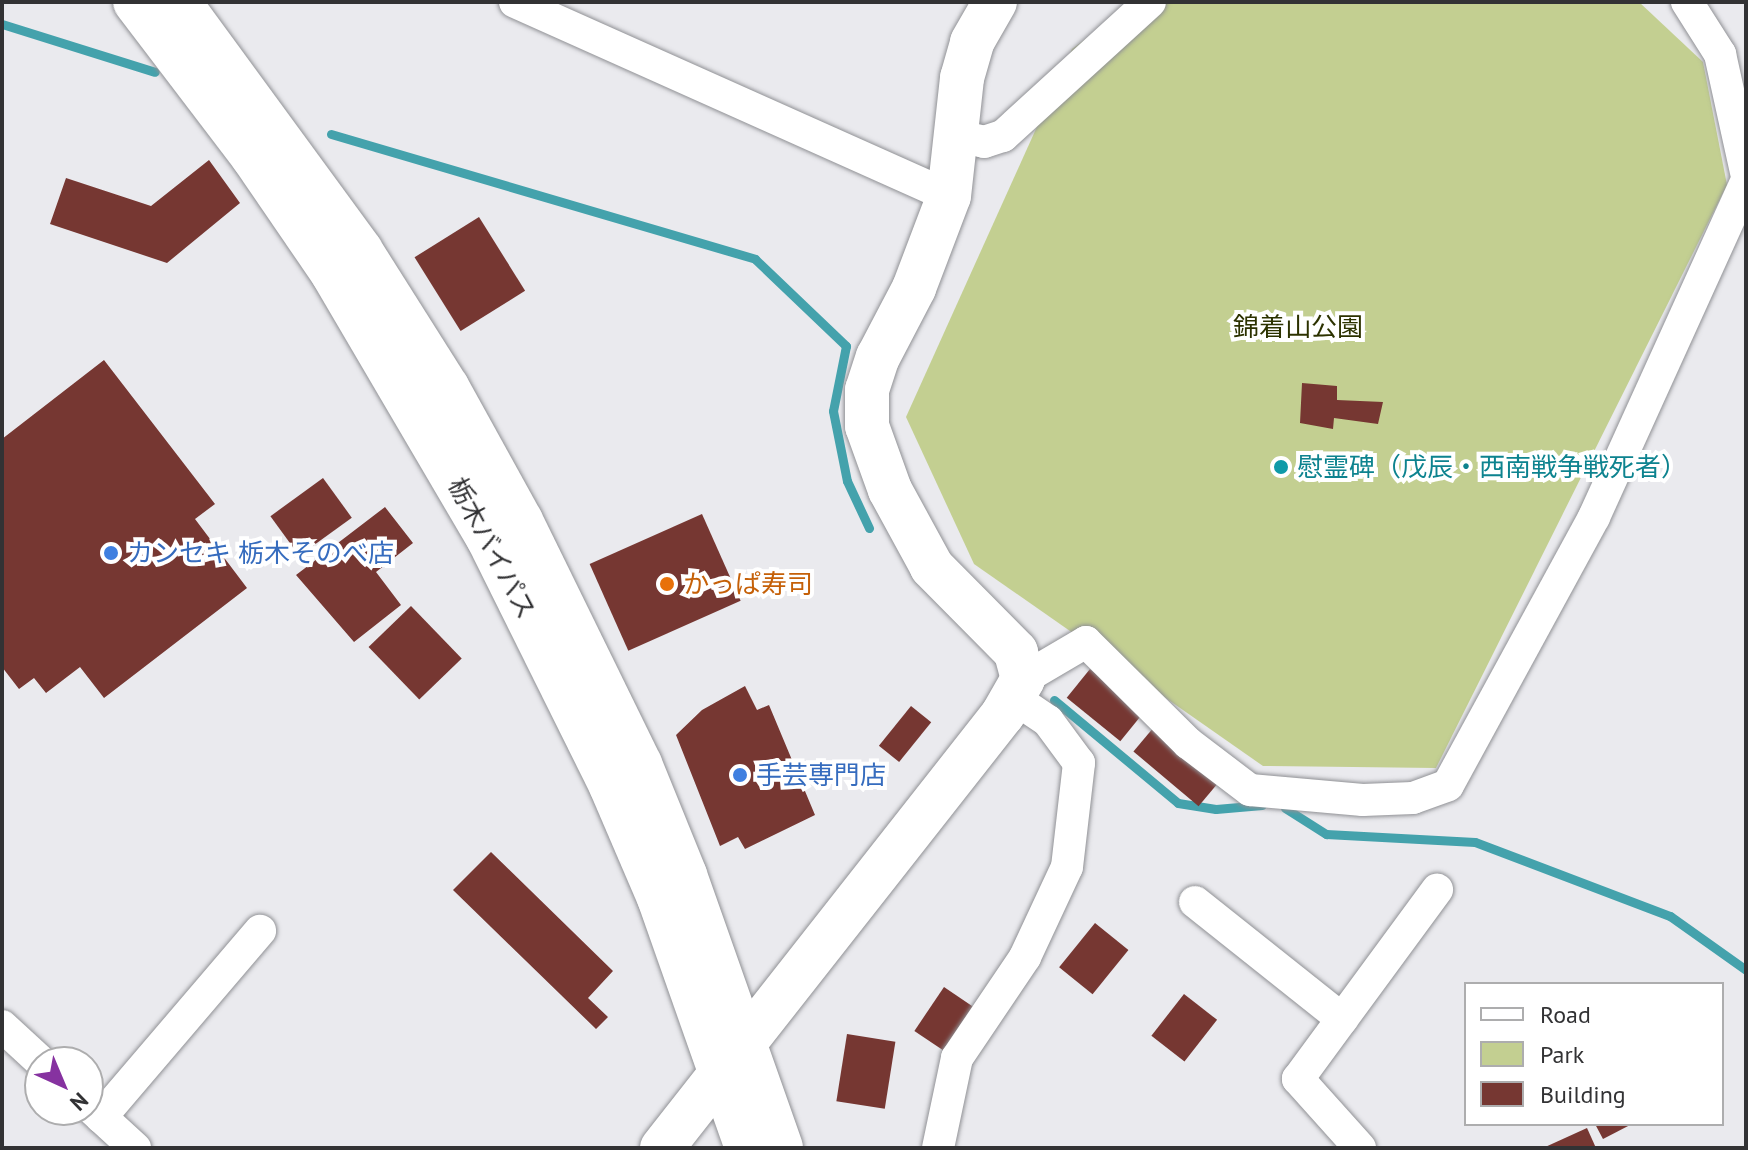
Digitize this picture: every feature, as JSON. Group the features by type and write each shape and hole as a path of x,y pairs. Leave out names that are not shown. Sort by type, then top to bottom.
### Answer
{"main road":[{"name":"栃木バイパス","path":"135,2 253,157 333,274 481,524 623,814 732,1059 781,1148"},
{"name":"栃木バイパス","path":"179,2 361,251 447,387 521,521 640,764 732,1059 747,1148"},
{"path":"662,1148 1019,689 1016,652 932,567 890,490 867,426 867,390 878,357 914,288 949,196 959,136 962,78 972,42 995,2"}],"street":[{"path":"515,2 949,196"},
{"path":"959,136 984,142 1003,136 1150,2"},
{"path":"1687,2 1720,54 1746,172"},
{"path":"938,1148 957,1058 1025,957 1067,867 1079,763 1019,689 1086,642 1188,743 1250,790 1363,800 1413,798 1448,785 1594,517 1746,182"},
{"path":"1360,1148 1298,1079 1437,890"},
{"path":"1195,902 1342,1019"},
{"path":"104,1101 260,931"},
{"path":"2,1026 24,1046"},
{"path":"104,1119 135,1148"}],"green space":[{"name":"錦着山公園","path":"1136,2 1639,2 1703,62 1727,185 1436,768 1263,766 974,564 906,417 1072,49"}],"building":[{"path":"209,160 240,203 167,263 50,224 66,178 151,206"},
{"path":"479,217 525,291 461,331 415,257"},
{"name":"カンセキ 栃木そのべ店","path":"104,360 215,504 195,519 247,588 104,698 80,667 46,693 34,678 19,689 2,667 2,439"},
{"path":"1302,383 1337,386 1337,400 1383,402 1378,424 1334,418 1333,429 1300,423"},
{"path":"323,478 352,518 299,556 270,516"},
{"path":"385,507 413,543 376,572 401,605 354,642 296,575"},
{"name":"かっぱ寿司","path":"702,514 741,601 628,651 590,564"},
{"path":"411,606 462,659 419,699 369,647"},
{"path":"1090,669 1144,712 1120,741 1067,698"},
{"path":"745,686 757,710 769,705 815,815 745,849 738,837 720,846 676,735 702,710"},
{"path":"911,706 931,722 899,762 879,746"},
{"path":"1154,727 1219,782 1199,806 1133,752"},
{"path":"491,852 613,971 588,998 608,1017 596,1029 453,890"},
{"path":"1095,923 1128,950 1093,994 1059,967"},
{"path":"944,987 974,1007 944,1051 914,1031"},
{"path":"1184,994 1217,1020 1184,1062 1151,1036"},
{"path":"847,1034 895,1042 885,1109 836,1101"},
{"path":"1596,1126 1628,1126 1603,1139"},
{"path":"1587,1128 1596,1148 1543,1148"}],"waterway":[{"path":"2,24 155,72"},
{"path":"331,134 755,259 846,346 833,411 847,481 869,528"},
{"path":"1054,700 1178,803 1216,809 1262,805"},
{"path":"1285,808 1326,834 1475,842 1670,916 1746,970"}],"place":[{"name":"慰霊碑（戊辰・西南戦争戦死者）","path":"1281,467"},
{"name":"カンセキ 栃木そのべ店","path":"111,553"},
{"name":"かっぱ寿司","path":"667,584"},
{"name":"手芸専門店","path":"740,775"}]}
